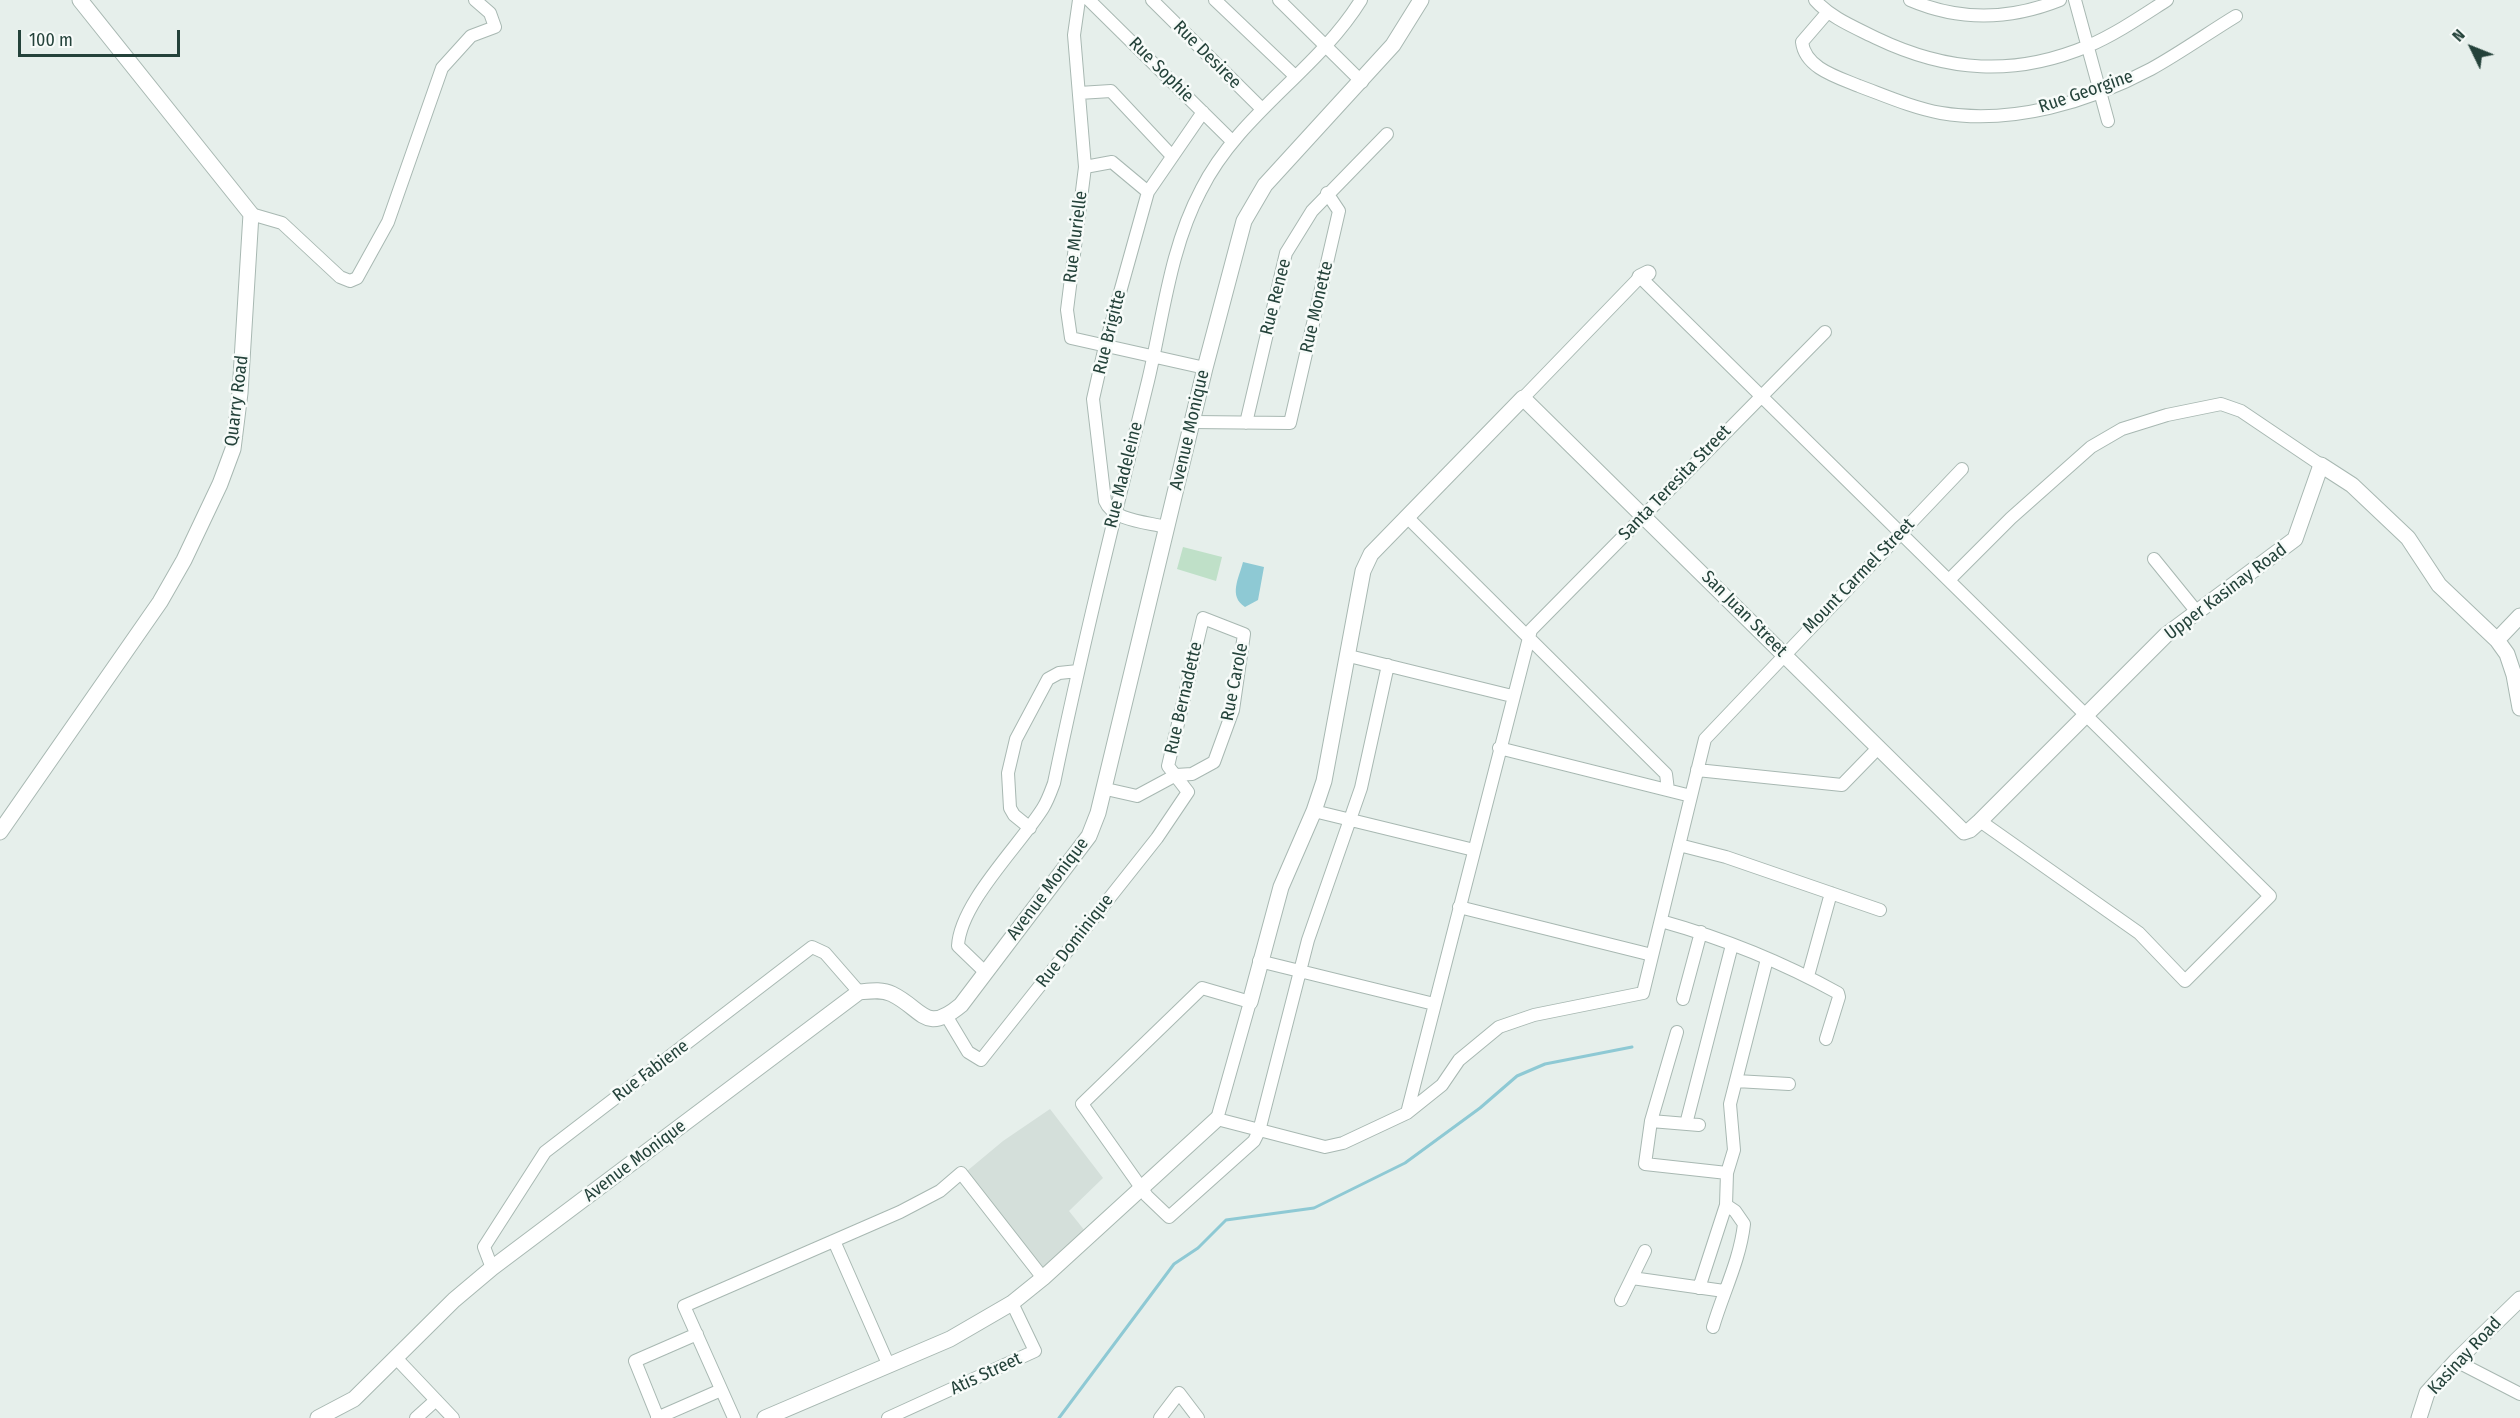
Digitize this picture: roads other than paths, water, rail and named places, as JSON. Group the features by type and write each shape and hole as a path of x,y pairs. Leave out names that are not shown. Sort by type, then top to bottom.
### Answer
{"street":[{"path":"80,0 251,214 282,223 340,277 350,281 357,278 388,222 442,68 471,36 495,27 490,13 475,0"},
{"name":"Rue Murielle","path":"1079,0 1074,35 1085,167 1067,310 1071,338 1205,368"},
{"name":"Rue Sophie","path":"1089,0 1232,141"},
{"name":"Rue Desiree","path":"1152,0 1262,109"},
{"path":"1215,0 1295,76"},
{"path":"1279,0 1362,82"},
{"name":"Rue Madeleine","path":"985,972 958,946 959,935 982,890 1045,806 1054,783 1078,670 1179,244 1201,190 1232,141 1325,45 1361,0"},
{"name":"Avenue Monique","path":"947,1017 961,1005 1089,836 1106,789 1166,526 1244,221 1255,200 1276,172 1362,82 1393,45 1421,0"},
{"path":"1815,0 1827,13 1908,53 1941,63 2001,66 2030,63 2087,46 2167,0"},
{"path":"1910,0 1931,9 1969,16 1996,16 2040,8 2060,0"},
{"path":"2074,0 2108,121"},
{"name":"Rue Georgine","path":"1827,13 1802,42 1803,52 1810,62 1834,76 1915,107 1941,113 1987,117 2056,106 2100,92 2151,69 2236,16"},
{"path":"1079,93 1111,92 1172,156"},
{"name":"Rue Brigitte","path":"1115,514 1105,501 1093,399 1105,346 1148,192 1203,112"},
{"name":"Rue Renee","path":"1246,423 1286,252 1302,225 1328,193 1387,134"},
{"path":"1085,167 1112,162 1148,192"},
{"name":"Rue Monette","path":"1246,423 1290,423 1339,211 1328,193"},
{"name":"Quarry Road","path":"0,832 160,602 184,560 220,484 232,449 240,393 251,214"},
{"path":"765,1418 950,1339 1012,1303 1043,1278 1216,1119 1281,887 1314,811 1324,781 1364,571 1371,554 1644,275 1761,395 2270,896 2185,981 2139,933 1980,821"},
{"name":"Santa Teresita Street","path":"1527,637 1531,630 1643,515 1825,332"},
{"name":"San Juan Street","path":"1523,398 1964,832"},
{"path":"1949,580 2011,518 2091,447 2122,429 2167,415 2221,404 2241,411 2352,485 2408,538 2439,585 2498,640 2507,654 2514,675 2520,708"},
{"path":"1193,422 1246,423"},
{"name":"Upper Kasinay Road","path":"1964,832 1980,821 2152,649 2197,612 2295,539 2321,465"},
{"name":"Mount Carmel Street","path":"1407,1113 1442,1085 1459,1060 1499,1027 1534,1015 1643,993 1705,738 1962,470"},
{"path":"1115,514 1166,526"},
{"path":"1407,517 1666,774 1668,790"},
{"path":"2154,559 2197,612"},
{"path":"2498,640 2520,616"},
{"name":"Rue Carole","path":"1106,789 1137,796 1176,775 1192,774 1214,762 1233,710 1244,634 1203,618"},
{"name":"Rue Bernadette","path":"1176,775 1168,766 1203,618"},
{"path":"1216,1119 1325,1147 1343,1143 1407,1113 1527,637"},
{"path":"1349,656 1512,696"},
{"path":"1250,1002 1202,988 1151,1041 1143,1043 1082,1104 1141,1188 1169,1216 1254,1141 1259,1131 1317,911 1369,759 1388,666"},
{"path":"1030,828 1014,815 1010,808 1009,760 1016,739 1048,679 1059,673 1078,670"},
{"path":"1697,770 1842,785 1879,747"},
{"path":"1499,748 1691,796"},
{"name":"Rue Dominique","path":"947,1017 968,1052 981,1060 1157,838 1188,792 1176,775"},
{"path":"1314,811 1473,850"},
{"path":"1679,846 1726,857 1880,910"},
{"path":"1808,976 1831,893"},
{"path":"1459,907 1652,955"},
{"path":"1661,921 1701,932 1808,976 1838,993 1839,997 1826,1039"},
{"path":"1683,999 1701,932"},
{"path":"1686,1124 1731,945"},
{"name":"Rue Fabiene","path":"492,1268 484,1247 545,1152 812,947 825,953 859,992"},
{"path":"1699,1288 1726,1205 1728,1173 1734,1150 1730,1104 1767,959"},
{"path":"1259,961 1434,1004"},
{"path":"859,992 878,990 892,994 918,1014 929,1019 947,1017"},
{"name":"Avenue Monique","path":"318,1418 354,1399 397,1359 454,1300 492,1268 859,992"},
{"path":"1677,1032 1651,1121 1645,1164 1650,1167 1728,1173"},
{"path":"1736,1081 1789,1084"},
{"path":"1651,1121 1699,1125"},
{"path":"734,1418 684,1306 935,1194 961,1173 1043,1278"},
{"path":"1713,1327 1738,1256 1744,1224 1735,1211 1726,1205"},
{"path":"834,1241 889,1366"},
{"path":"1621,1300 1645,1251"},
{"path":"1632,1278 1724,1291"},
{"name":"Kasinay Road","path":"2419,1418 2427,1393 2456,1360 2520,1299"},
{"name":"Atis Street","path":"888,1418 1035,1351 1012,1303"},
{"path":"697,1334 635,1362 657,1418 721,1390"},
{"path":"397,1359 453,1418"},
{"path":"2456,1360 2520,1394"},
{"path":"1160,1418 1179,1393 1198,1418"},
{"path":"416,1418 436,1400"}],"water":[{"path":"1243,562 1264,567 1258,600 1245,607 1237,598 1236,592"}],"waterway":[{"path":"1059,1418 1174,1264 1198,1248 1226,1220 1314,1208 1405,1163 1480,1108 1517,1076 1545,1064 1632,1047"}]}
